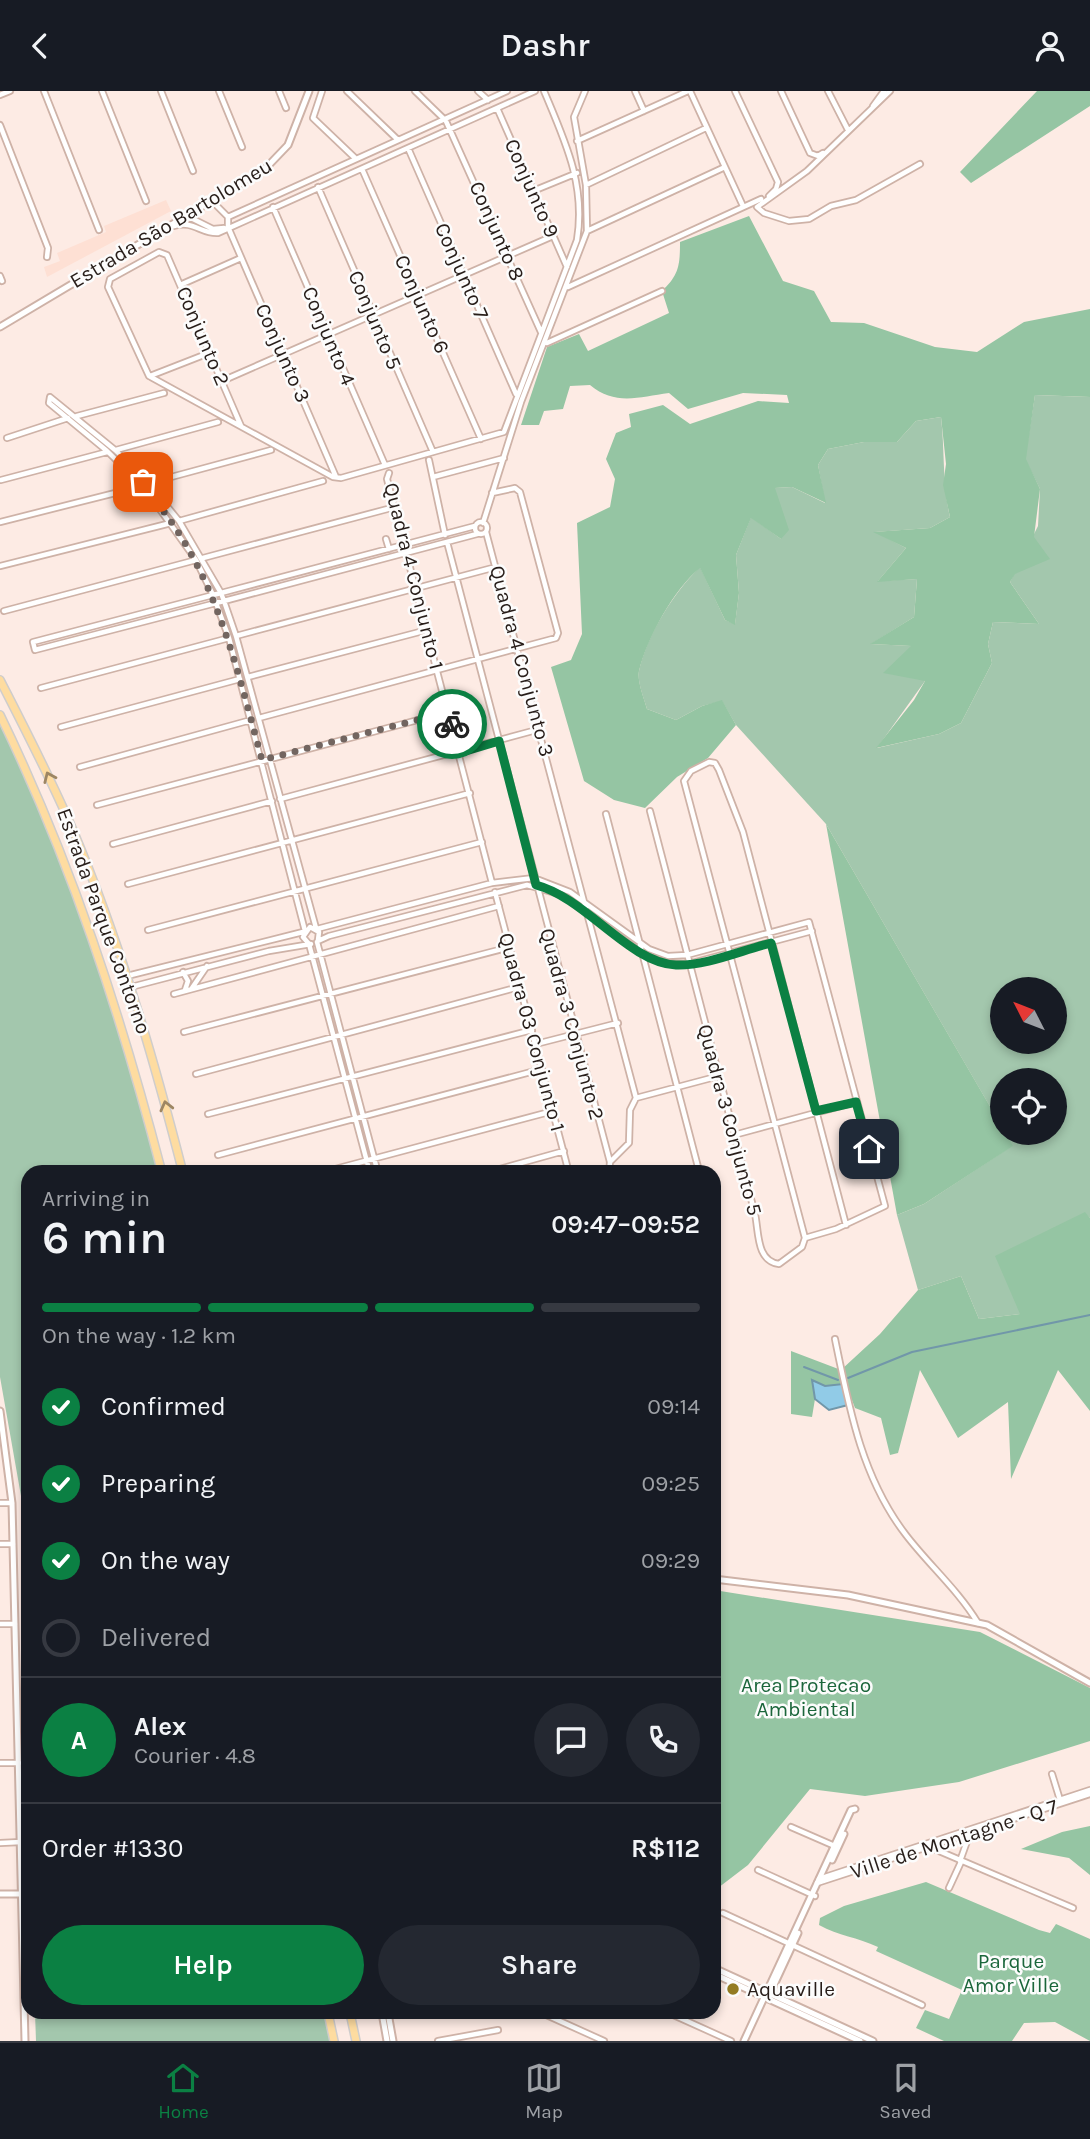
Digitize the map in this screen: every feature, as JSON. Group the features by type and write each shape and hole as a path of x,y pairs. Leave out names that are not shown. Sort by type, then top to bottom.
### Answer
{"main road":[{"name":"Estrada Parque Contorno","path":"1,683 28,731 73,830 131,987 181,1165"},
{"name":"Estrada Parque Contorno","path":"0,715 54,833 85,915 124,1035 160,1165"},
{"path":"329,2019 334,2041"},
{"path":"351,2019 356,2041"}],"street":[{"path":"0,95 10,91"},
{"path":"44,91 99,230"},
{"path":"102,91 146,201"},
{"path":"161,91 193,171"},
{"path":"219,91 242,147"},
{"path":"279,91 286,108"},
{"name":"Estrada São Bartolomeu","path":"0,327 265,169 283,152 292,138 309,91"},
{"path":"322,91 315,120 354,159"},
{"path":"347,91 398,140"},
{"name":"Conjunto 8","path":"415,91 453,129 541,333"},
{"path":"478,91 488,100"},
{"path":"227,218 507,91"},
{"path":"167,228 189,222 215,234 535,91"},
{"path":"149,376 336,478 504,432 516,394 567,267 580,219 577,173 544,91"},
{"path":"486,532 35,650 33,642 405,546 483,523 521,402 587,231 586,185 574,117 585,91"},
{"path":"635,91 644,111"},
{"path":"577,141 689,91 743,206"},
{"path":"567,287 772,193 778,186 735,91"},
{"path":"781,91 810,153 816,156 822,154 874,105 876,93 884,91"},
{"path":"828,91 848,129"},
{"path":"890,91 807,171 758,207 764,213 789,221 809,219 831,206 856,200 920,164"},
{"name":"Conjunto 9","path":"497,109 567,267"},
{"path":"465,110 464,116 468,122"},
{"path":"0,125 48,248 47,257"},
{"path":"586,185 706,128"},
{"name":"Conjunto 7","path":"408,148 516,394"},
{"path":"354,159 351,168 355,172"},
{"path":"587,231 724,167"},
{"path":"331,169 336,173 334,181"},
{"name":"Conjunto 6","path":"362,169 481,439"},
{"path":"533,191 577,173"},
{"name":"Conjunto 5","path":"318,187 433,452"},
{"path":"212,201 227,218"},
{"path":"196,210 214,207 227,218"},
{"name":"Conjunto 4","path":"273,207 385,465"},
{"path":"187,216 213,229 228,227"},
{"name":"Conjunto 3","path":"227,218 228,227 336,478"},
{"path":"222,381 553,236"},
{"name":"Conjunto 2","path":"149,376 108,288 110,279 159,252 167,255 241,426"},
{"path":"180,285 241,258"},
{"path":"546,343 662,291"},
{"path":"149,376 209,353"},
{"path":"7,438 67,418 164,393"},
{"path":"368,1165 335,1037 327,996 320,954 317,942 320,935 290,840 248,677 221,593 179,521 115,450 50,397 49,403 146,485 196,560 213,595 229,638 262,760 296,891 303,937 309,944 327,996 342,1035 376,1165"},
{"path":"115,450 218,422"},
{"path":"0,523 271,450"},
{"path":"1,480 107,451"},
{"path":"433,477 504,458"},
{"path":"429,460 445,535"},
{"name":"Quadra 4 Conjunto 1","path":"388,473 492,883"},
{"path":"179,521 323,481"},
{"path":"258,718 550,641 558,633 522,496 514,488 492,493"},
{"path":"202,558 395,507"},
{"path":"0,566 171,523"},
{"name":"Quadra 4 Conjunto 3","path":"483,523 487,527 486,532 636,1098"},
{"path":"475,526 477,534"},
{"path":"386,539 389,549"},
{"name":"Quadra 3 Conjunto 2","path":"447,542 610,1163"},
{"path":"4,611 196,560"},
{"path":"236,636 457,579 496,566"},
{"path":"248,677 427,630"},
{"path":"41,688 229,638"},
{"path":"61,727 240,679"},
{"path":"97,805 448,712"},
{"path":"80,767 251,720"},
{"path":"280,799 459,753 540,729"},
{"path":"127,976 492,883 534,878 559,886 640,943 668,956 687,955 727,944 768,933 809,922 885,1206 846,1225 806,1238 803,1228 774,1122 730,953 727,944 684,781 686,776 704,764 713,762 719,770 743,832 768,933 846,1225"},
{"path":"128,884 470,793"},
{"path":"113,844 272,801"},
{"name":"Quadra 3 Conjunto 5","path":"650,811 762,1253 776,1265 789,1258 804,1244 806,1238"},
{"path":"606,814 698,1165"},
{"path":"148,930 482,842"},
{"path":"492,883 494,892"},
{"path":"492,883 494,892"},
{"path":"131,987 207,966 317,942 328,936 494,892 536,885 562,895 644,955 663,963 688,964 812,931"},
{"name":"Quadra 03 Conjunto 1","path":"494,892 567,1165"},
{"path":"174,994 499,906"},
{"path":"184,1033 510,947"},
{"path":"177,965 188,981 185,991"},
{"path":"192,989 207,966"},
{"path":"162,968 165,977"},
{"path":"196,1074 519,987"},
{"path":"536,1044 618,1023"},
{"path":"208,1114 532,1030"},
{"path":"218,1155 542,1069"},
{"path":"610,1163 629,1143 630,1110 636,1098 719,1076"},
{"path":"734,1135 774,1122 856,1102"},
{"path":"351,1165 553,1111"},
{"path":"514,1165 564,1151"},
{"path":"835,1339 852,1418 867,1466 905,1534 963,1600 978,1623"},
{"path":"0,1411 12,1503 21,1868"},
{"path":"0,1503 12,1503"},
{"path":"0,1544 13,1544"},
{"path":"721,1580 848,1595 978,1623 1001,1630 1059,1668 1090,1683"},
{"path":"0,1624 15,1624"},
{"path":"0,1763 19,1763"},
{"path":"1052,1774 1057,1802"},
{"name":"Ville de Montagne - Q 7","path":"820,1881 1090,1792"},
{"path":"746,2041 853,1809"},
{"path":"791,1827 836,1847"},
{"path":"949,1888 971,1832"},
{"path":"0,1843 20,1842"},
{"path":"929,1846 1073,1909"},
{"path":"758,1870 814,1895"},
{"path":"0,1894 21,1894"},
{"path":"723,1913 922,2005"},
{"path":"721,1972 767,1996"},
{"path":"721,1977 826,2023 860,2041"},
{"path":"25,2019 26,2041"},
{"path":"383,2019 387,2041"},
{"path":"389,2019 393,2041"},
{"path":"555,2019 604,2041"},
{"path":"682,2019 731,2041"},
{"path":"826,2023 873,2041"},
{"path":"438,2041 498,2030"}],"shaded area":[{"path":"166,200 171,211 47,277 44,267 60,261 57,253 106,232 104,226"}],"green space":[{"path":"1037,91 1090,91 1090,106 971,183 960,172"},
{"path":"749,216 783,281 814,291 831,322 864,323 935,347 977,352 1024,322 1090,309 1090,397 1035,395 1026,459 1040,489 1034,537 1050,559 1015,574 1010,582 1039,624 993,622 988,644 992,663 961,723 939,734 876,748 914,700 925,681 883,673 911,646 870,644 914,617 917,579 877,582 906,548 873,532 930,528 950,517 943,485 946,464 941,417 916,421 897,442 864,442 828,449 818,465 826,503 792,487 775,488 789,530 781,539 751,518 736,555 739,593 735,625 725,620 700,568 671,601 655,629 639,671 647,709 676,720 702,706 722,700 736,725 708,758 677,777 645,808 614,800 584,781 551,667 571,660 582,634 577,523 610,507 615,479 606,459 616,433 631,427 629,414 663,405 690,424 758,401 789,403 787,395 743,393 688,409 669,393 618,398 599,392 590,385 570,386 563,409 544,411 539,425 521,425 547,347 579,334 588,351 669,313 662,291 677,269 680,242"},
{"path":"1035,395 1090,397 1090,1218 1084,1213 1021,1314 979,1319 961,1276 918,1290 897,1215 924,1204 1012,1145 1067,1145 1067,1068 990,1068 990,1107 826,824 736,725 722,701 702,706 676,720 647,709 639,671 648,643 663,615 700,567 725,620 735,624 739,593 736,555 751,517 781,539 774,488 792,487 825,503 818,465 828,449 864,442 897,442 916,421 941,417 950,517 930,528 875,532 906,548 878,581 917,579 914,617 871,644 912,646 925,681 877,748 939,734 961,723 992,663 988,644 993,622 1039,624 1010,582 1038,526 1040,489 1025,459"},
{"path":"0,725 42,806 113,992 160,1165 21,1165 21,1496 0,1377"},
{"path":"826,824 990,1106 990,1145 1013,1146 924,1204 897,1215"},
{"path":"1085,1212 1090,1218 1090,1411 1058,1370 1011,1479 1008,1402 958,1438 920,1370 898,1453 890,1455 881,1418 855,1408 842,1374 843,1384 825,1386 812,1381 815,1399 812,1417 791,1414 791,1351 841,1370 880,1334 918,1290 961,1276 979,1319 1020,1314 995,1256"},
{"name":"Area Protecao Ambiental","path":"721,1591 980,1632 1090,1688 1090,1741 959,1782 865,1796 810,1789 748,1865 721,1886"},
{"path":"1090,1826 1090,1875 1069,1858 1021,1849 1062,1832"},
{"name":"Parque Amor Ville","path":"926,1882 1039,1930 1050,1933 1056,1924 1090,1939 1090,2041 1055,2022 1024,2023 1012,2041 944,2041 916,2028 925,2010 949,2019 962,1990 876,1951 878,1947 819,1925 820,1918 844,1906"},
{"path":"35,2019 327,2019 331,2041 36,2041"}],"water":[{"path":"812,1380 825,1386 843,1384 848,1405 829,1410 815,1399"}],"waterway":[{"path":"848,1378 912,1352 1090,1315"},
{"path":"804,1367 838,1380"}],"way so far":[{"path":"143,482 143,487 196,560 213,595 229,638 262,760 448,712 452,724"}],"place":[{"name":"Aquaville","path":"733,1989"}],"route":[{"path":"452,724 459,753 499,741 536,885 562,895 644,955 663,963 688,964 771,943 816,1111 856,1102 869,1149"}]}
